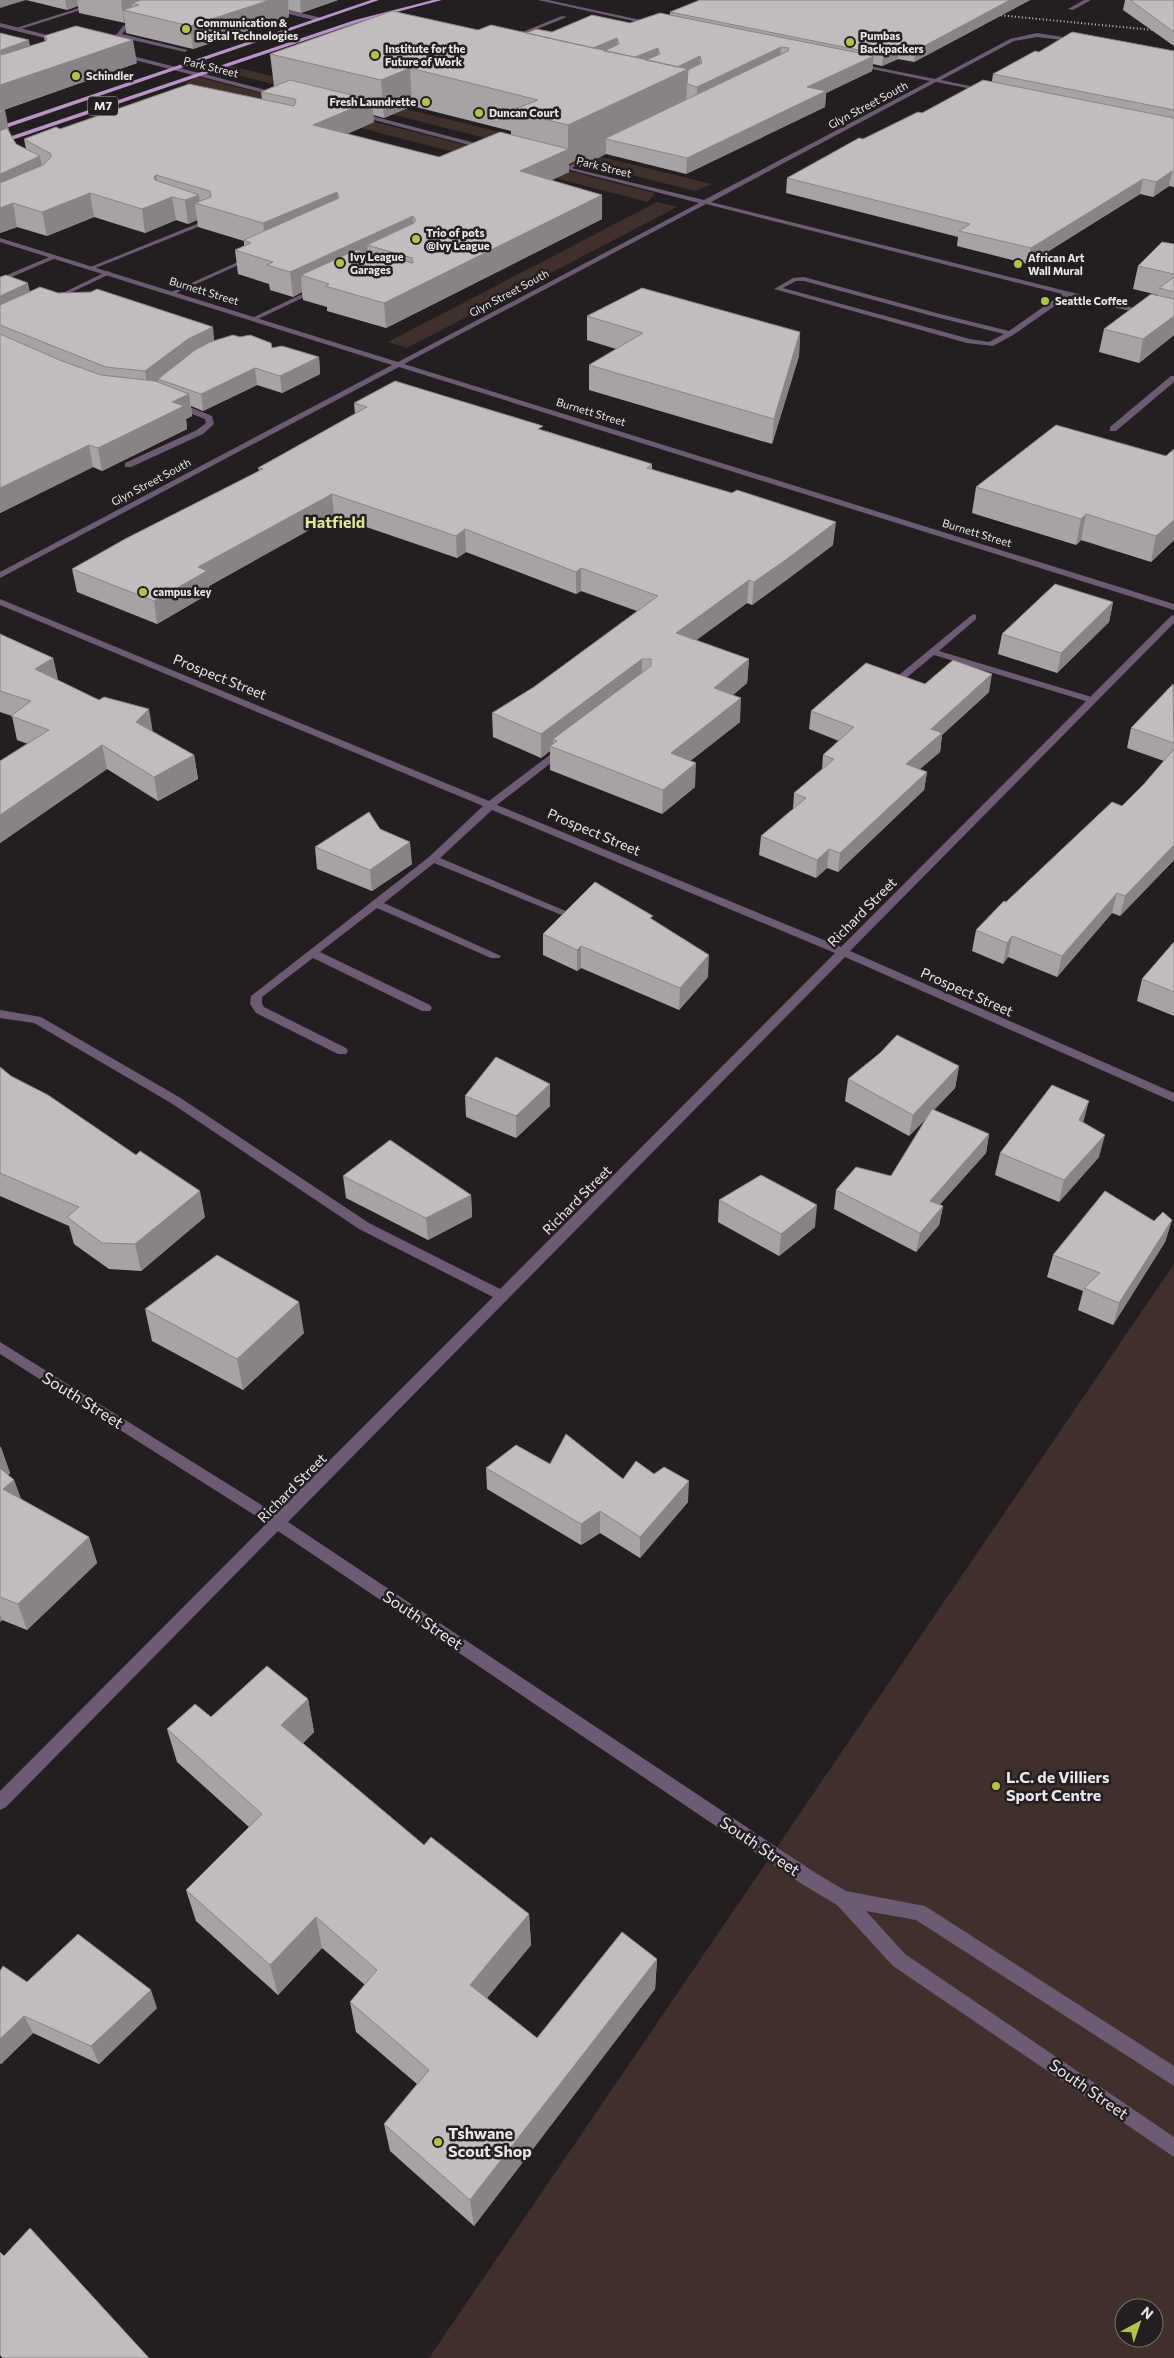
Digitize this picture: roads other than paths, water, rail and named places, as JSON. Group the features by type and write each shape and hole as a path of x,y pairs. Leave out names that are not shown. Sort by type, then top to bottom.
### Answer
{"main road":[{"name":"M7","path":"0,128 376,0"},
{"name":"M7","path":"0,142 365,18 438,0"}],"street":[{"path":"540,0 660,24"},
{"path":"1071,9 1088,0"},
{"path":"263,7 318,19"},
{"path":"16,29 84,8"},
{"path":"501,42 564,17"},
{"path":"119,35 125,27 149,18"},
{"path":"2,27 69,42"},
{"path":"94,44 119,35 185,50"},
{"name":"Glyn Street South","path":"0,575 399,363 938,81 1012,40 1030,35 1082,41"},
{"name":"Park Street","path":"115,54 283,98 276,104"},
{"path":"852,63 994,92"},
{"path":"349,112 491,149"},
{"path":"8,139 13,146"},
{"path":"568,168 602,151"},
{"name":"Park Street","path":"548,163 1174,320"},
{"path":"91,268 210,219 209,216 201,214"},
{"name":"Burnett Street","path":"0,240 399,363 1174,607"},
{"path":"172,293 259,254"},
{"path":"0,280 54,257"},
{"path":"47,302 108,274"},
{"path":"1010,333 938,316 810,280 795,279 777,289 970,342 990,344 1010,333 1068,293"},
{"path":"254,319 323,286"},
{"path":"1113,429 1174,378"},
{"path":"128,466 200,432 210,424 208,418 168,402"},
{"name":"Prospect Street","path":"0,602 492,804 843,952 1174,1098"},
{"path":"897,681 973,617"},
{"name":"Richard Street","path":"0,1802 1174,618"},
{"path":"932,652 1092,700"},
{"path":"342,1051 260,1010 256,1004 257,996 433,859 492,804 570,744"},
{"path":"433,859 563,912"},
{"path":"376,902 495,956"},
{"path":"312,953 426,1008"},
{"path":"0,1014 37,1020 175,1100 364,1226 503,1296"},
{"name":"South Street","path":"0,1347 278,1523 808,1878 843,1899 899,1960 1174,2148"},
{"name":"South Street","path":"843,1899 919,1912 1174,2077"}],"railway":[{"path":"987,14 1174,32"}],"place":[{"name":"Communication & Digital Technologies","path":"186,29"},
{"name":"Pumbas Backpackers","path":"850,42"},
{"name":"Institute for the Future of Work","path":"375,55"},
{"name":"Schindler","path":"76,76"},
{"name":"Fresh Laundrette","path":"426,102"},
{"name":"Duncan Court","path":"479,113"},
{"name":"Trio of pots @Ivy League","path":"416,239"},
{"name":"Ivy League Garages","path":"340,263"},
{"name":"African Art Wall Mural","path":"1018,264"},
{"name":"Seattle Coffee","path":"1045,301"},
{"name":"campus key","path":"143,592"},
{"name":"L.C. de Villiers Sport Centre","path":"996,1786"},
{"name":"Tshwane Scout Shop","path":"438,2142"}],"district":[{"name":"Hatfield","path":"335,522"}]}
